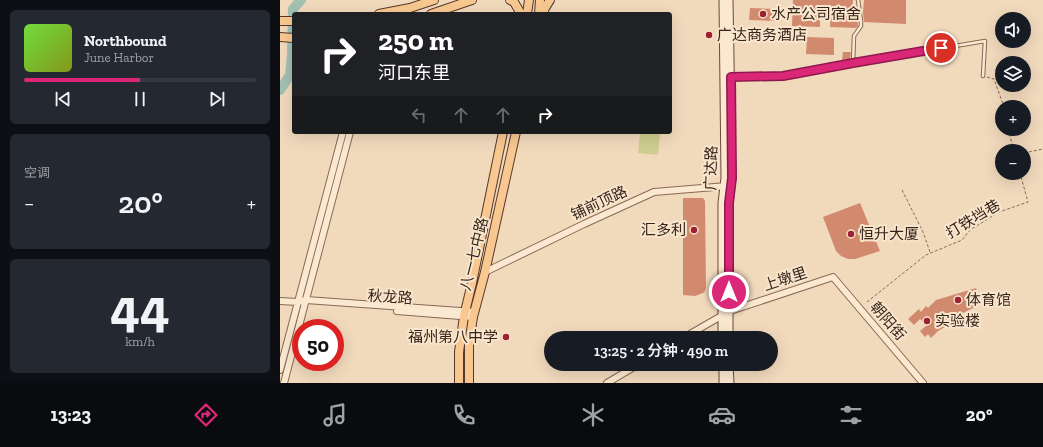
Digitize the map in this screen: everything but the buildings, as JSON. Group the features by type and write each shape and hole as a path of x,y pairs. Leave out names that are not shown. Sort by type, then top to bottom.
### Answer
{"main road":[{"path":"389,12 410,8 434,0"},
{"path":"437,12 472,0"},
{"path":"510,0 514,2 520,12"},
{"path":"526,12 529,0"},
{"path":"539,12 540,0"},
{"path":"544,12 550,0"},
{"name":"广达路","path":"723,0 729,203 729,331"},
{"name":"广达路","path":"722,331 722,203 728,186 731,77 729,0"},
{"name":"八一七中路","path":"459,383 459,352 464,313 472,283 503,134"},
{"name":"八一七中路","path":"469,383 469,344 473,315 485,272 516,134"},
{"path":"722,371 723,383"},
{"path":"729,371 730,383"}],"street":[{"path":"731,77 778,77 853,63"},
{"path":"280,370 342,134"},
{"path":"284,383 349,134"},
{"name":"铺前顶路","path":"485,272 654,192 728,186"},
{"name":"上墩里","path":"694,331 730,310 833,276"},
{"name":"朝阳街","path":"833,276 923,383"},
{"name":"秋龙路","path":"280,301 464,313 473,315"},
{"path":"607,383 627,371"}],"lane":[{"path":"858,0 861,21 859,29 854,36 853,63 985,41 983,76"}],"path":[{"path":"983,76 994,79 1002,100"},
{"path":"1031,152 1043,149"},
{"name":"打铁垱巷","path":"867,302 930,253 962,240 970,230 999,212 1028,202 1022,180"},
{"path":"902,190 923,232 930,253"}],"shaded area":[{"path":"640,134 660,134 658,155 638,153"}],"waterway":[{"path":"293,12 293,9 301,0"},
{"path":"280,90 290,75 292,56"}],"place":[{"name":"水产公司宿舍","path":"763,14"},
{"name":"广达商务酒店","path":"709,35"},
{"name":"汇多利","path":"694,230"},
{"name":"恒升大厦","path":"851,234"},
{"name":"体育馆","path":"958,300"},
{"name":"实验楼","path":"927,321"},
{"name":"福州第八中学","path":"506,337"}],"route":[{"path":"729,292 729,196 732,178 731,77 772,78 941,48"}]}
